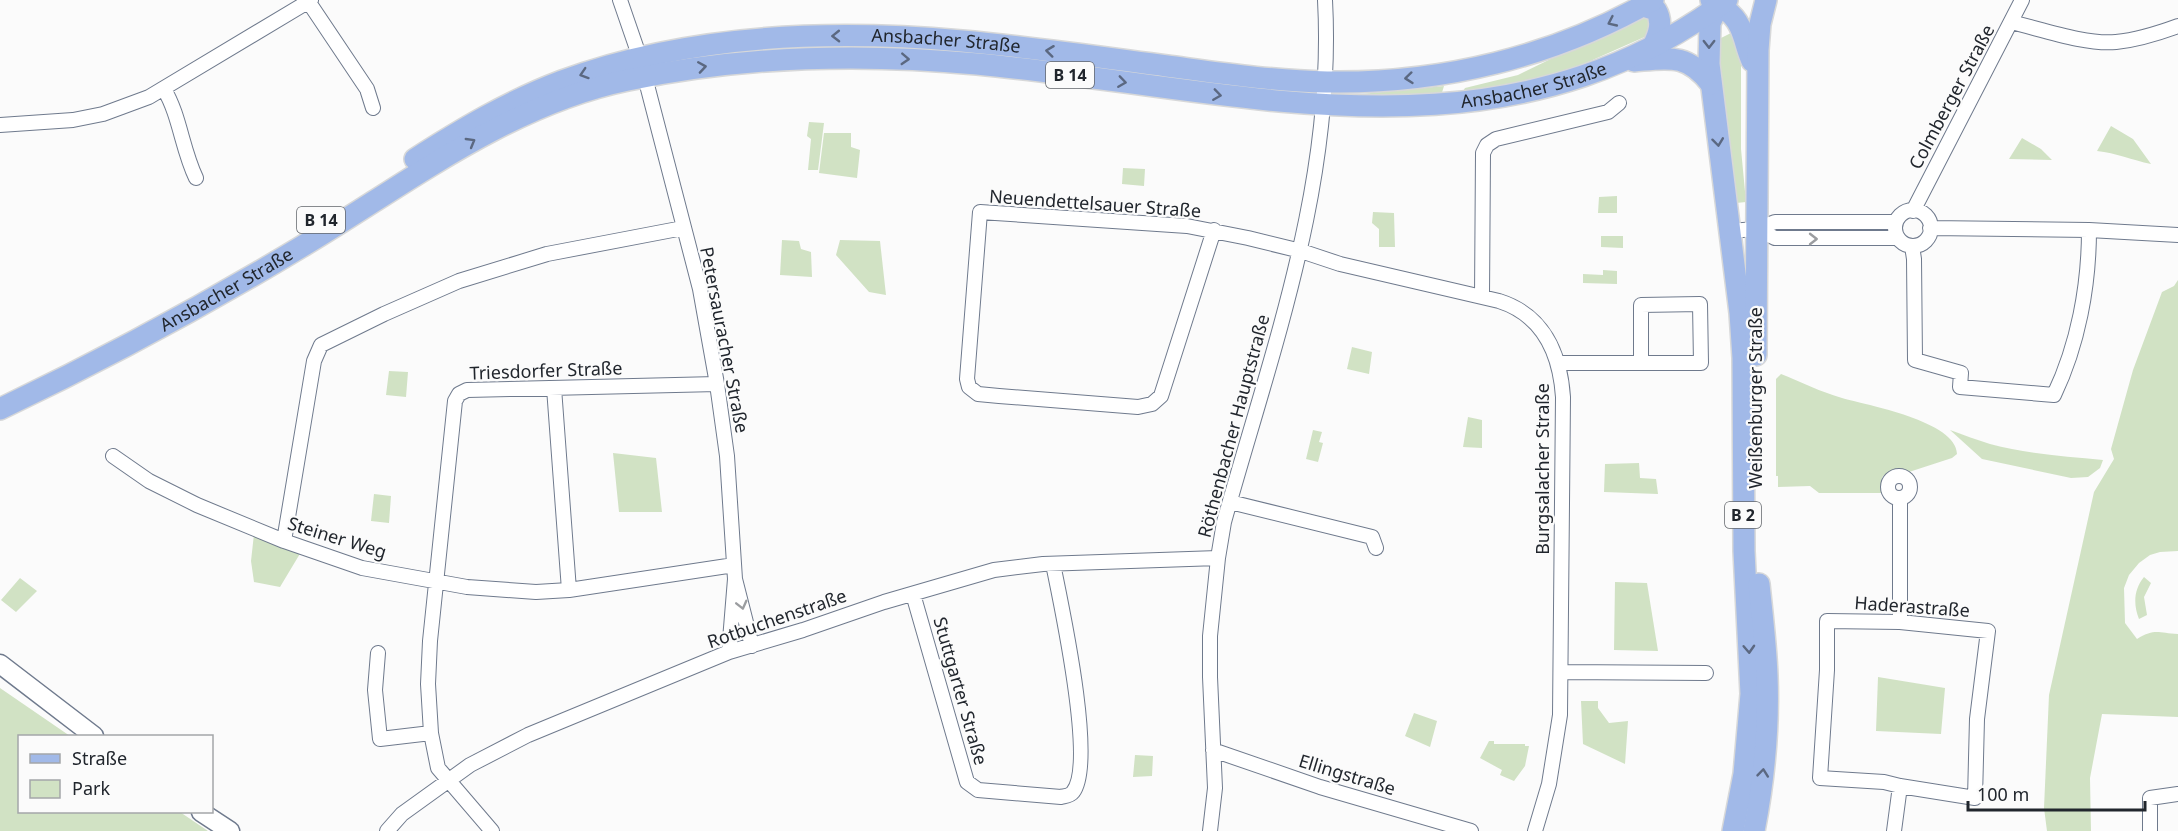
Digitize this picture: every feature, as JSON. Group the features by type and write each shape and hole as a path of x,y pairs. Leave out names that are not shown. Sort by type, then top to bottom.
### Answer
{"main road":[{"name":"Weißenburger Straße","path":"1754,831 1764,767 1767,704 1766,651 1756,541 1758,76 1759,31 1766,0"},
{"name":"Ansbacher Straße","path":"0,394 172,308 314,225 486,115 562,81 642,67 716,65 767,59 852,57 917,59 1024,69 1247,99 1323,106 1458,104 1538,90 1621,62 1653,46 1719,2"},
{"name":"Weißenburger Straße","path":"1719,2 1709,30 1711,84 1743,358 1743,551 1751,677 1746,756 1733,831"},
{"path":"1719,2 1738,23 1758,76"},
{"name":"Ansbacher Straße","path":"0,409 85,368 194,310 494,130 564,99 607,85 677,50 752,40 820,36 895,37 982,43 1238,75 1325,82 1395,80 1466,70 1547,49 1600,27 1648,3"},
{"path":"1648,3 1656,10 1659,17 1659,33 1653,46"},
{"path":"1621,62 1665,58 1682,60 1698,69 1711,84"},
{"path":"1458,104 1453,93 1457,81 1466,70"},
{"path":"0,664 92,735"},
{"path":"203,813 230,831"}],"street":[{"name":"Petersauracher Straße","path":"620,0 642,67 700,289 717,384 727,456 735,572 729,652"},
{"path":"1323,106 1327,48 1325,0"},
{"name":"Colmberger Straße","path":"1913,211 2022,0"},
{"path":"0,125 74,120 103,114 149,97 309,1 367,89 373,108"},
{"path":"2011,22 2089,40 2115,42 2178,26"},
{"path":"164,89 171,101 184,151 195,178"},
{"path":"1482,297 1483,153 1487,145 1496,139 1608,112 1619,104"},
{"name":"Röthenbacher Hauptstraße","path":"1210,831 1215,788 1210,636 1218,558 1230,502 1300,251 1314,184 1323,106"},
{"path":"1913,211 1925,216 1930,228 1925,241 1912,246 1906,245 1895,233 1896,222 1902,214 1913,211"},
{"name":"Neuendettelsauer Straße","path":"1214,230 1172,366 1161,396 1156,402 1138,407 999,396 978,393 969,387 967,379 980,212 1187,226 1214,230 1300,251"},
{"path":"1729,231 1757,229 1775,222 1896,222"},
{"path":"284,541 314,360 321,345 452,284 504,267 576,247 683,228"},
{"path":"1930,228 2089,230 2178,235"},
{"path":"1757,229 1774,238 1898,238"},
{"path":"1912,246 1915,360 1961,373 1960,387 2054,395 2069,361 2081,309 2089,250 2089,230"},
{"name":"Burgsalacher Straße","path":"1300,251 1340,264 1482,297 1515,307 1530,318 1547,337 1559,363 1563,397 1560,716 1553,763 1535,831"},
{"path":"1559,363 1641,363 1701,363 1700,304 1641,305 1641,363"},
{"name":"Triesdorfer Straße","path":"436,582 455,401 459,394 467,390 717,384"},
{"path":"554,388 569,590"},
{"name":"Steiner Weg","path":"113,456 149,481 197,505 284,541 362,568 436,582 467,587 536,592 735,572"},
{"path":"1900,498 1900,622"},
{"path":"1230,502 1372,537 1376,548"},
{"name":"Rotbuchenstraße","path":"387,831 402,814 470,765 528,735 729,652 994,570 1053,564 1218,558"},
{"name":"Stuttgarter Straße","path":"912,594 967,782 978,790 1060,797 1074,791 1079,776 1079,726 1077,696 1053,564"},
{"name":"Petersauracher Straße","path":"735,572 752,646"},
{"path":"436,582 429,641 428,684 431,733 438,768 492,831"},
{"name":"Haderastraße","path":"1827,621 1900,622 1988,631 1977,719 1975,798 1900,786 1884,782 1820,778 1827,669 1827,621"},
{"path":"378,653 375,690 380,739 431,733"},
{"path":"1561,672 1706,673"},
{"name":"Ellingstraße","path":"1213,750 1320,787 1451,828 1471,831"},
{"path":"1894,831 1900,786"},
{"path":"2150,831 2150,798 2178,794"}],"green space":[{"path":"1639,16 1651,18 1649,35 1552,78 1462,93 1465,88 1518,75"},
{"path":"1735,31 1741,59 1741,149 1746,202 1736,203 1718,66 1717,40"},
{"path":"1444,86 1440,99 1362,101 1361,94"},
{"path":"809,122 824,123 818,170 808,170 811,139 807,136"},
{"path":"2111,126 2133,139 2151,164 2097,151"},
{"path":"824,133 851,133 851,147 860,150 857,178 819,173"},
{"path":"2022,138 2041,149 2052,160 2009,159"},
{"path":"1123,168 1145,169 1144,186 1122,184"},
{"path":"1617,196 1617,213 1598,213 1599,197"},
{"path":"1373,212 1394,213 1395,247 1379,247 1379,229 1372,223"},
{"path":"1601,236 1623,236 1623,248 1601,247"},
{"path":"782,240 799,241 801,249 811,252 812,277 780,275"},
{"path":"840,240 880,241 886,295 869,292 836,255"},
{"path":"1603,270 1617,271 1617,284 1583,283 1583,274 1603,275"},
{"path":"2178,280 2178,551 2150,555 2129,575 2124,588 2125,623 2137,639 2153,632 2178,634 2178,717 2102,714 2090,778 2091,831 2047,831 2044,808 2049,695 2094,492 2114,459 2111,449 2133,370 2162,292 2174,286"},
{"path":"1352,347 1372,352 1369,374 1347,369"},
{"path":"389,371 408,372 406,397 386,395"},
{"path":"1781,374 1834,396 1889,410 1927,424 1942,432 1953,442 1957,454 1952,458 1909,472 1896,469 1883,476 1881,493 1819,493 1810,486 1778,487 1776,379"},
{"path":"1468,417 1482,420 1482,448 1463,447"},
{"path":"1313,430 1322,432 1319,442 1323,443 1318,462 1306,459"},
{"path":"1950,430 1990,444 2018,450 2103,460 2100,468 2088,477 2071,478 1982,459"},
{"path":"613,453 656,458 662,512 619,512"},
{"path":"1639,463 1640,478 1656,479 1658,494 1604,492 1605,464"},
{"path":"374,494 391,496 389,523 371,521"},
{"path":"254,534 301,552 280,587 254,582 251,561"},
{"path":"2144,577 2151,583 2144,597 2147,615 2139,619 2136,597 2138,587"},
{"path":"20,578 37,591 16,612 1,600"},
{"path":"1615,582 1647,583 1658,651 1614,650"},
{"path":"1878,677 1945,688 1941,734 1876,731"},
{"path":"0,688 69,735 18,735 18,813 181,813 208,831 0,831"},
{"path":"1581,701 1598,701 1598,708 1609,723 1628,721 1625,764 1583,744"},
{"path":"1414,713 1437,721 1430,747 1405,736"},
{"path":"1489,741 1494,741 1494,744 1529,746 1525,766 1514,781 1500,775 1502,770 1480,758"},
{"path":"1135,755 1153,756 1152,776 1133,777"}]}
